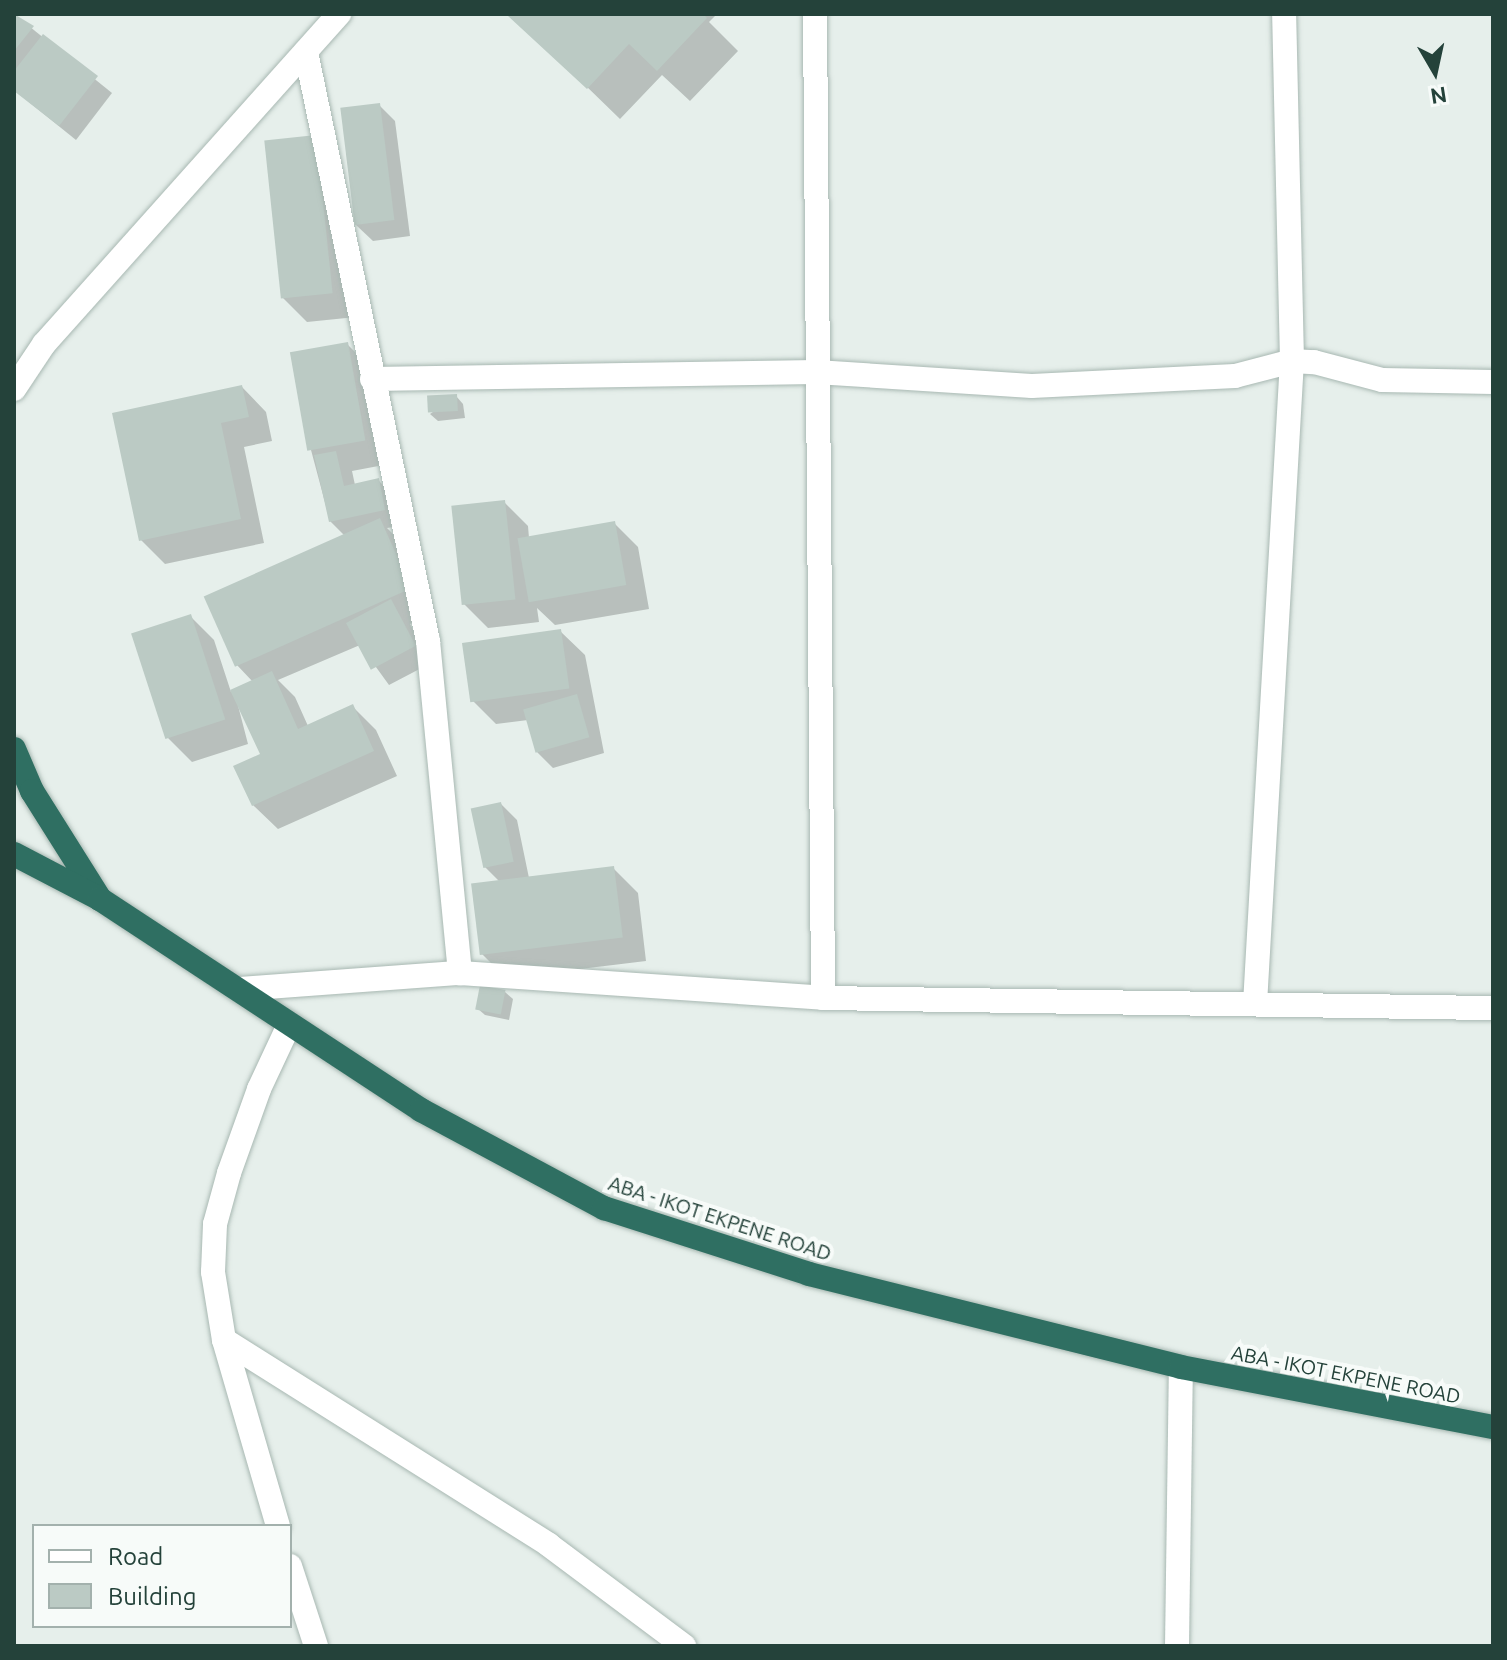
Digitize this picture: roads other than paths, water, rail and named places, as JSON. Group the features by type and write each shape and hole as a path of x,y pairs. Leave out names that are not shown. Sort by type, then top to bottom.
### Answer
{"highway":[{"path":"14,749 32,791 100,899"},
{"name":"ABA - IKOT EKPENE ROAD","path":"14,854 100,899 240,989 288,1027 421,1110 604,1208 809,1274 1181,1367 1493,1427"}],"street":[{"path":"14,389 44,344 339,14"},
{"path":"815,14 823,998"},
{"path":"1255,1004 1292,361 1284,14"},
{"path":"306,52 428,641 460,973"},
{"path":"14,366 44,344"},
{"path":"372,379 816,372 1032,386 1235,376 1292,361 1314,362 1382,380 1493,382"},
{"path":"240,989 460,973 823,998 1493,1008"},
{"path":"277,1524 224,1340 213,1272 215,1224 259,1089 288,1027"},
{"path":"224,1340 549,1545 684,1646"},
{"path":"1177,1646 1181,1367"},
{"path":"292,1572 316,1646"}]}
